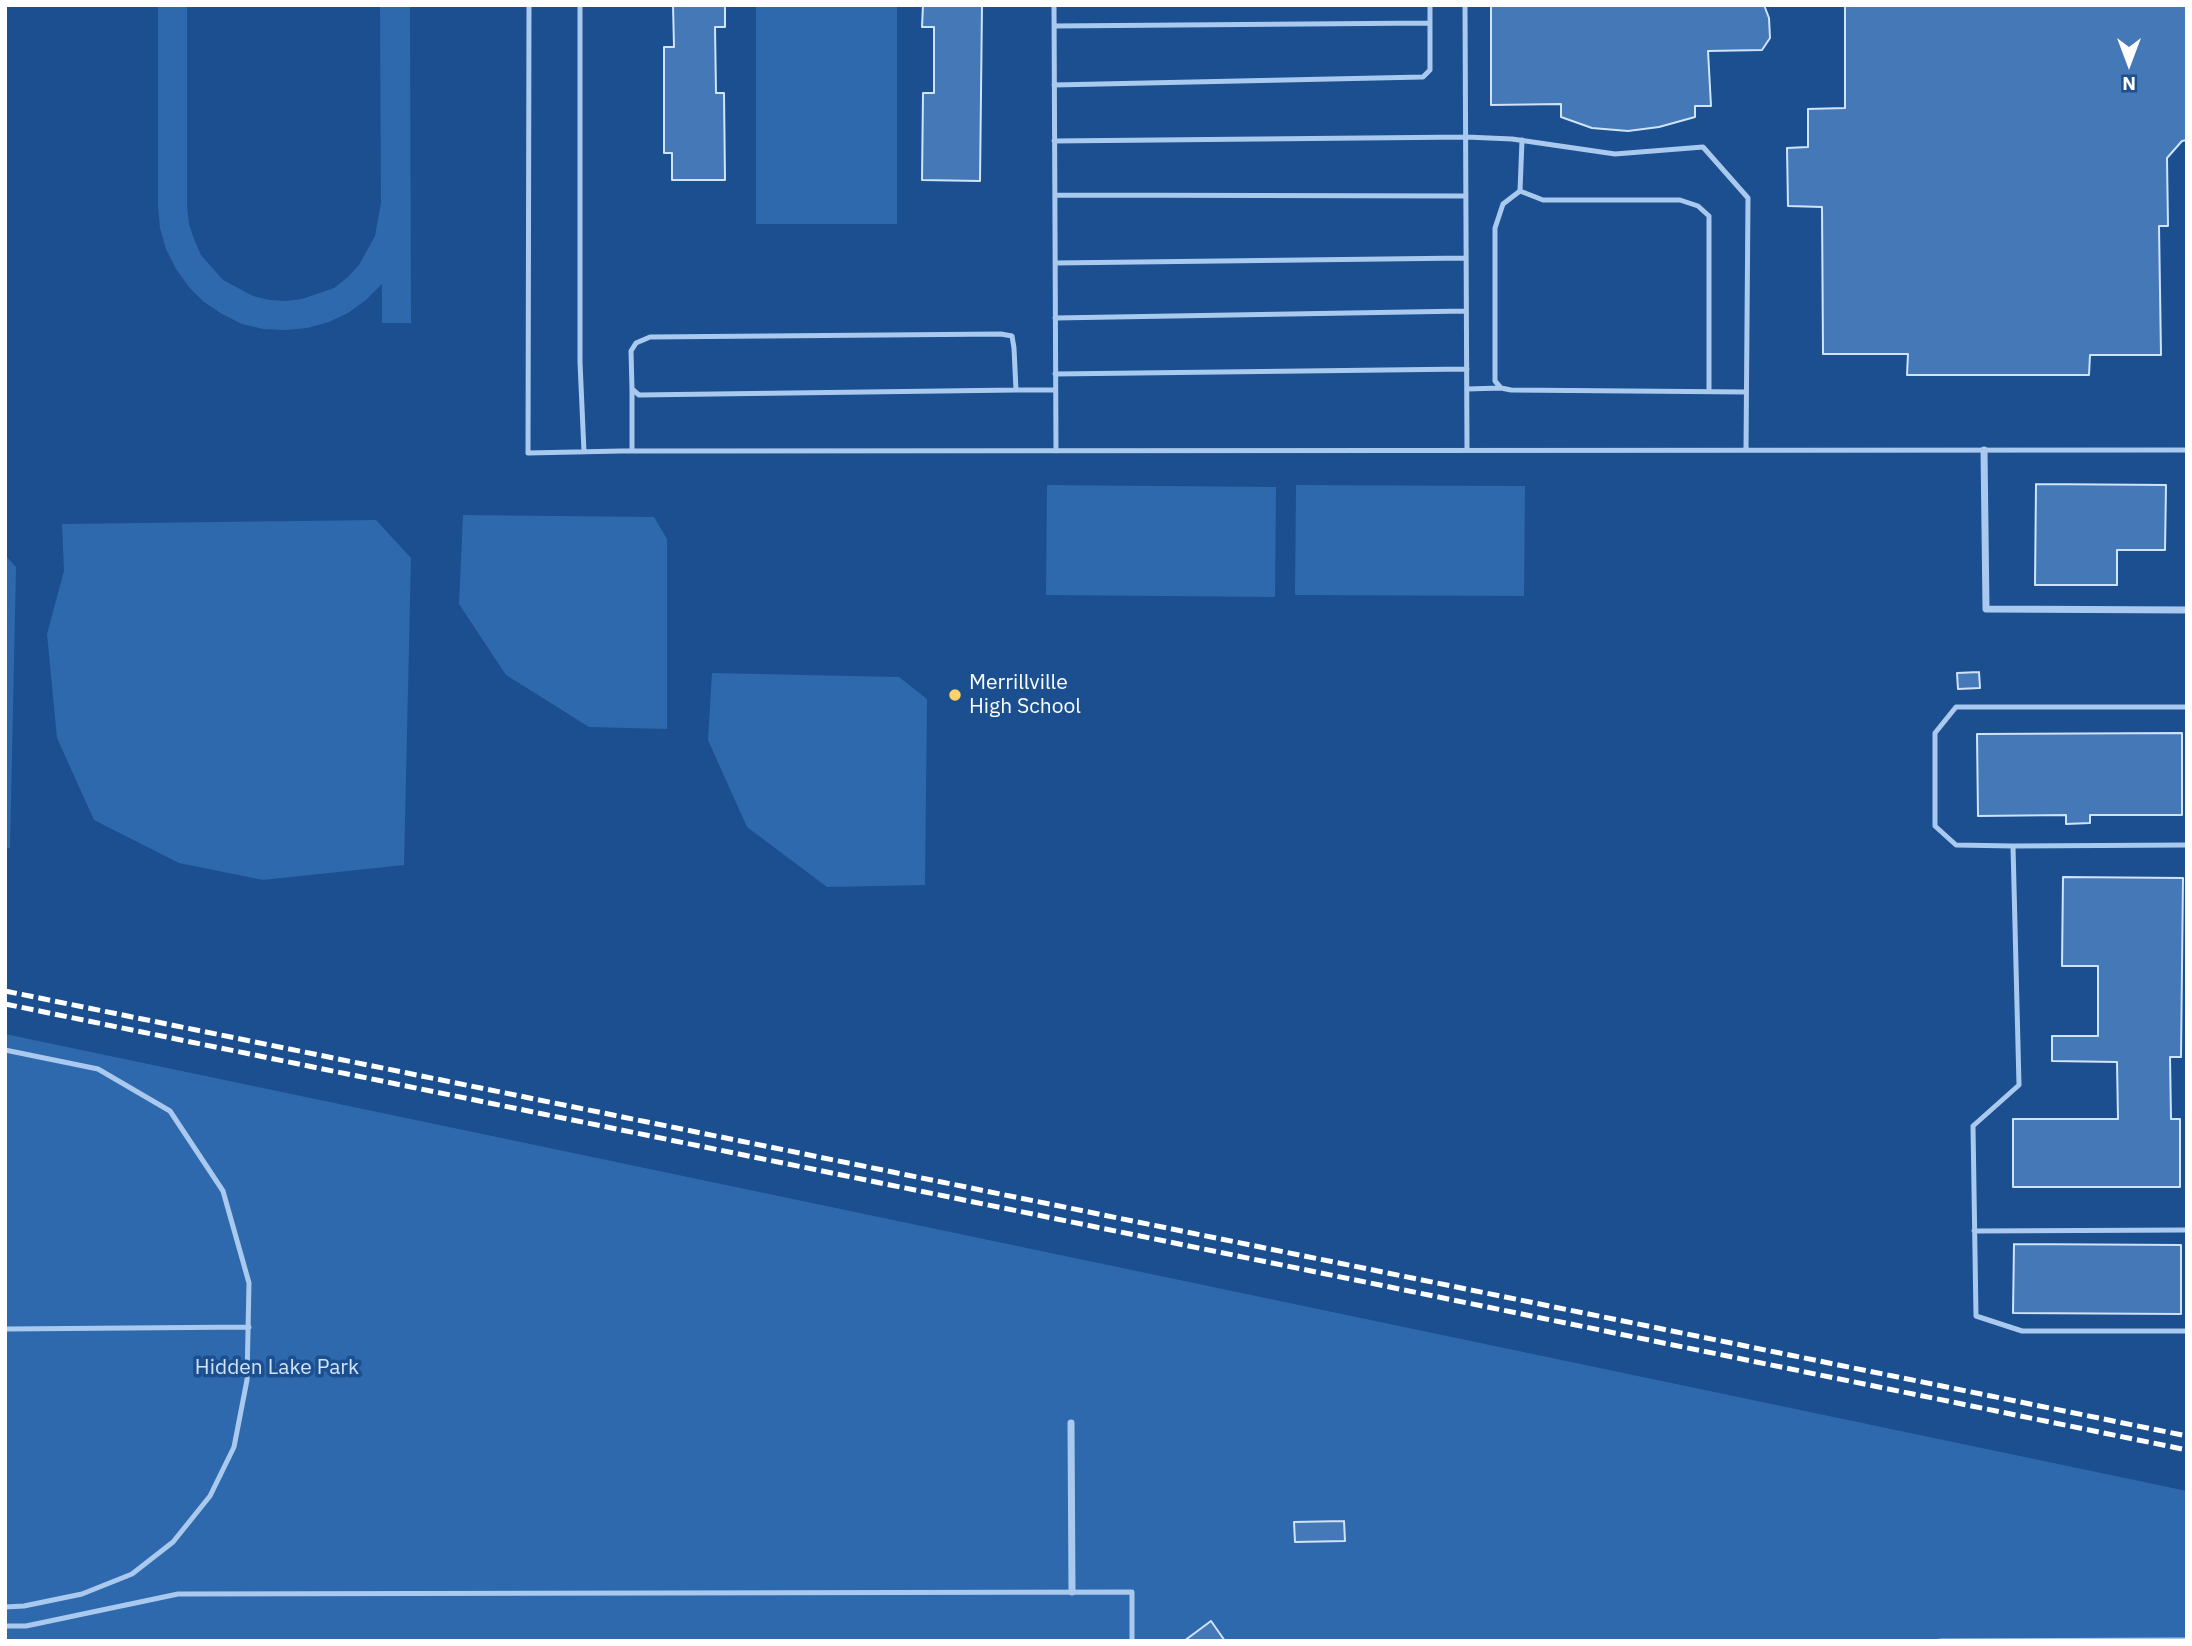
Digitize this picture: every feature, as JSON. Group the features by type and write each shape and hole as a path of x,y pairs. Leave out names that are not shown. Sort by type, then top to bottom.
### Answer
{"street":[{"path":"1984,450 1986,609 2187,610"},
{"path":"1071,1423 1072,1592"}],"lane":[{"path":"529,5 528,453 2187,450"},
{"path":"580,5 580,362 584,452"},
{"path":"1054,5 1056,451"},
{"path":"1054,85 1423,77 1430,70 1430,5"},
{"path":"1465,5 1467,450"},
{"path":"1054,26 1430,23"},
{"path":"1054,141 1465,136 1522,140 1615,154 1703,147 1748,198 1746,450"},
{"path":"1520,191 1522,140"},
{"path":"1501,388 1495,382 1495,228 1503,204 1520,191"},
{"path":"1520,191 1544,200 1680,200 1698,206 1709,216 1709,391"},
{"path":"1055,195 1466,196"},
{"path":"1055,263 1466,258"},
{"path":"1055,318 1466,311"},
{"path":"632,451 631,351 636,342 650,337 1001,334 1012,336 1016,390"},
{"path":"1055,374 1467,369"},
{"path":"632,389 639,395 1055,390"},
{"path":"1467,389 1746,392"},
{"path":"2187,708 1956,707 1935,733 1935,826 1956,845 2187,845"},
{"path":"2013,846 2019,1085 1973,1126 1976,1316 2022,1331 2187,1331"},
{"path":"5,1050 97,1069 170,1111 223,1192 249,1283 247,1380 234,1447 210,1496 173,1542 132,1574 82,1594 5,1607"},
{"path":"1975,1231 2187,1230"},
{"path":"7,1329 249,1327"},
{"path":"5,1626 26,1626 178,1594 1132,1592 1132,1641"},
{"path":"1940,1641 2187,1640"}],"green space":[{"path":"158,5 187,5 187,206 194,239 201,255 223,280 253,296 286,301 302,299 334,288 359,265 375,236 381,203 380,5 410,5 411,323 382,323 382,284 348,313 329,322 286,330 263,329 242,324 204,302 189,287 166,249 160,228"},
{"path":"756,5 897,5 897,224 756,224"},
{"path":"1047,485 1276,487 1275,597 1046,595"},
{"path":"1296,485 1525,486 1524,596 1295,595"},
{"path":"463,515 654,517 667,539 667,729 589,727 506,675 459,604"},
{"path":"376,520 411,558 404,865 263,880 179,863 94,820 57,738 47,634 64,571 62,524"},
{"path":"5,555 16,567 10,848 5,848"},
{"path":"712,673 899,677 927,699 925,885 827,887 747,827 708,740"},
{"name":"Hidden Lake Park","path":"5,1034 2187,1491 2187,1641 5,1641"}],"building":[{"path":"673,5 725,5 725,27 715,27 716,93 724,93 725,180 672,180 672,153 664,153 664,47 674,47"},
{"path":"923,5 982,5 980,181 922,180 923,93 934,93 934,27 922,27"},
{"path":"1491,5 1764,5 1769,18 1770,38 1762,50 1708,51 1711,106 1695,106 1695,117 1659,127 1628,131 1592,128 1561,117 1561,104 1491,105"},
{"path":"1845,5 2187,5 2187,140 2182,141 2167,158 2168,226 2159,226 2161,355 2090,355 2089,375 1907,375 1908,354 1823,354 1822,207 1788,206 1787,148 1808,147 1808,109 1845,108"},
{"path":"2036,484 2166,485 2165,550 2117,550 2117,585 2035,585"},
{"path":"1979,672 1980,688 1958,689 1957,673"},
{"path":"2182,733 2182,815 2090,815 2090,823 2066,824 2066,815 1978,816 1977,734"},
{"path":"2063,877 2183,878 2181,1057 2170,1057 2171,1119 2180,1119 2180,1187 2013,1187 2013,1119 2118,1119 2117,1062 2052,1061 2052,1036 2098,1036 2098,966 2062,966"},
{"path":"2014,1244 2181,1245 2181,1314 2013,1313"},
{"path":"1344,1521 1345,1541 1295,1542 1294,1522"},
{"path":"1211,1621 1225,1641 1184,1641"}],"railway":[{"path":"5,991 2187,1436"},
{"path":"5,1004 2187,1450"}],"place":[{"name":"Merrillville High School","path":"955,695"}]}
